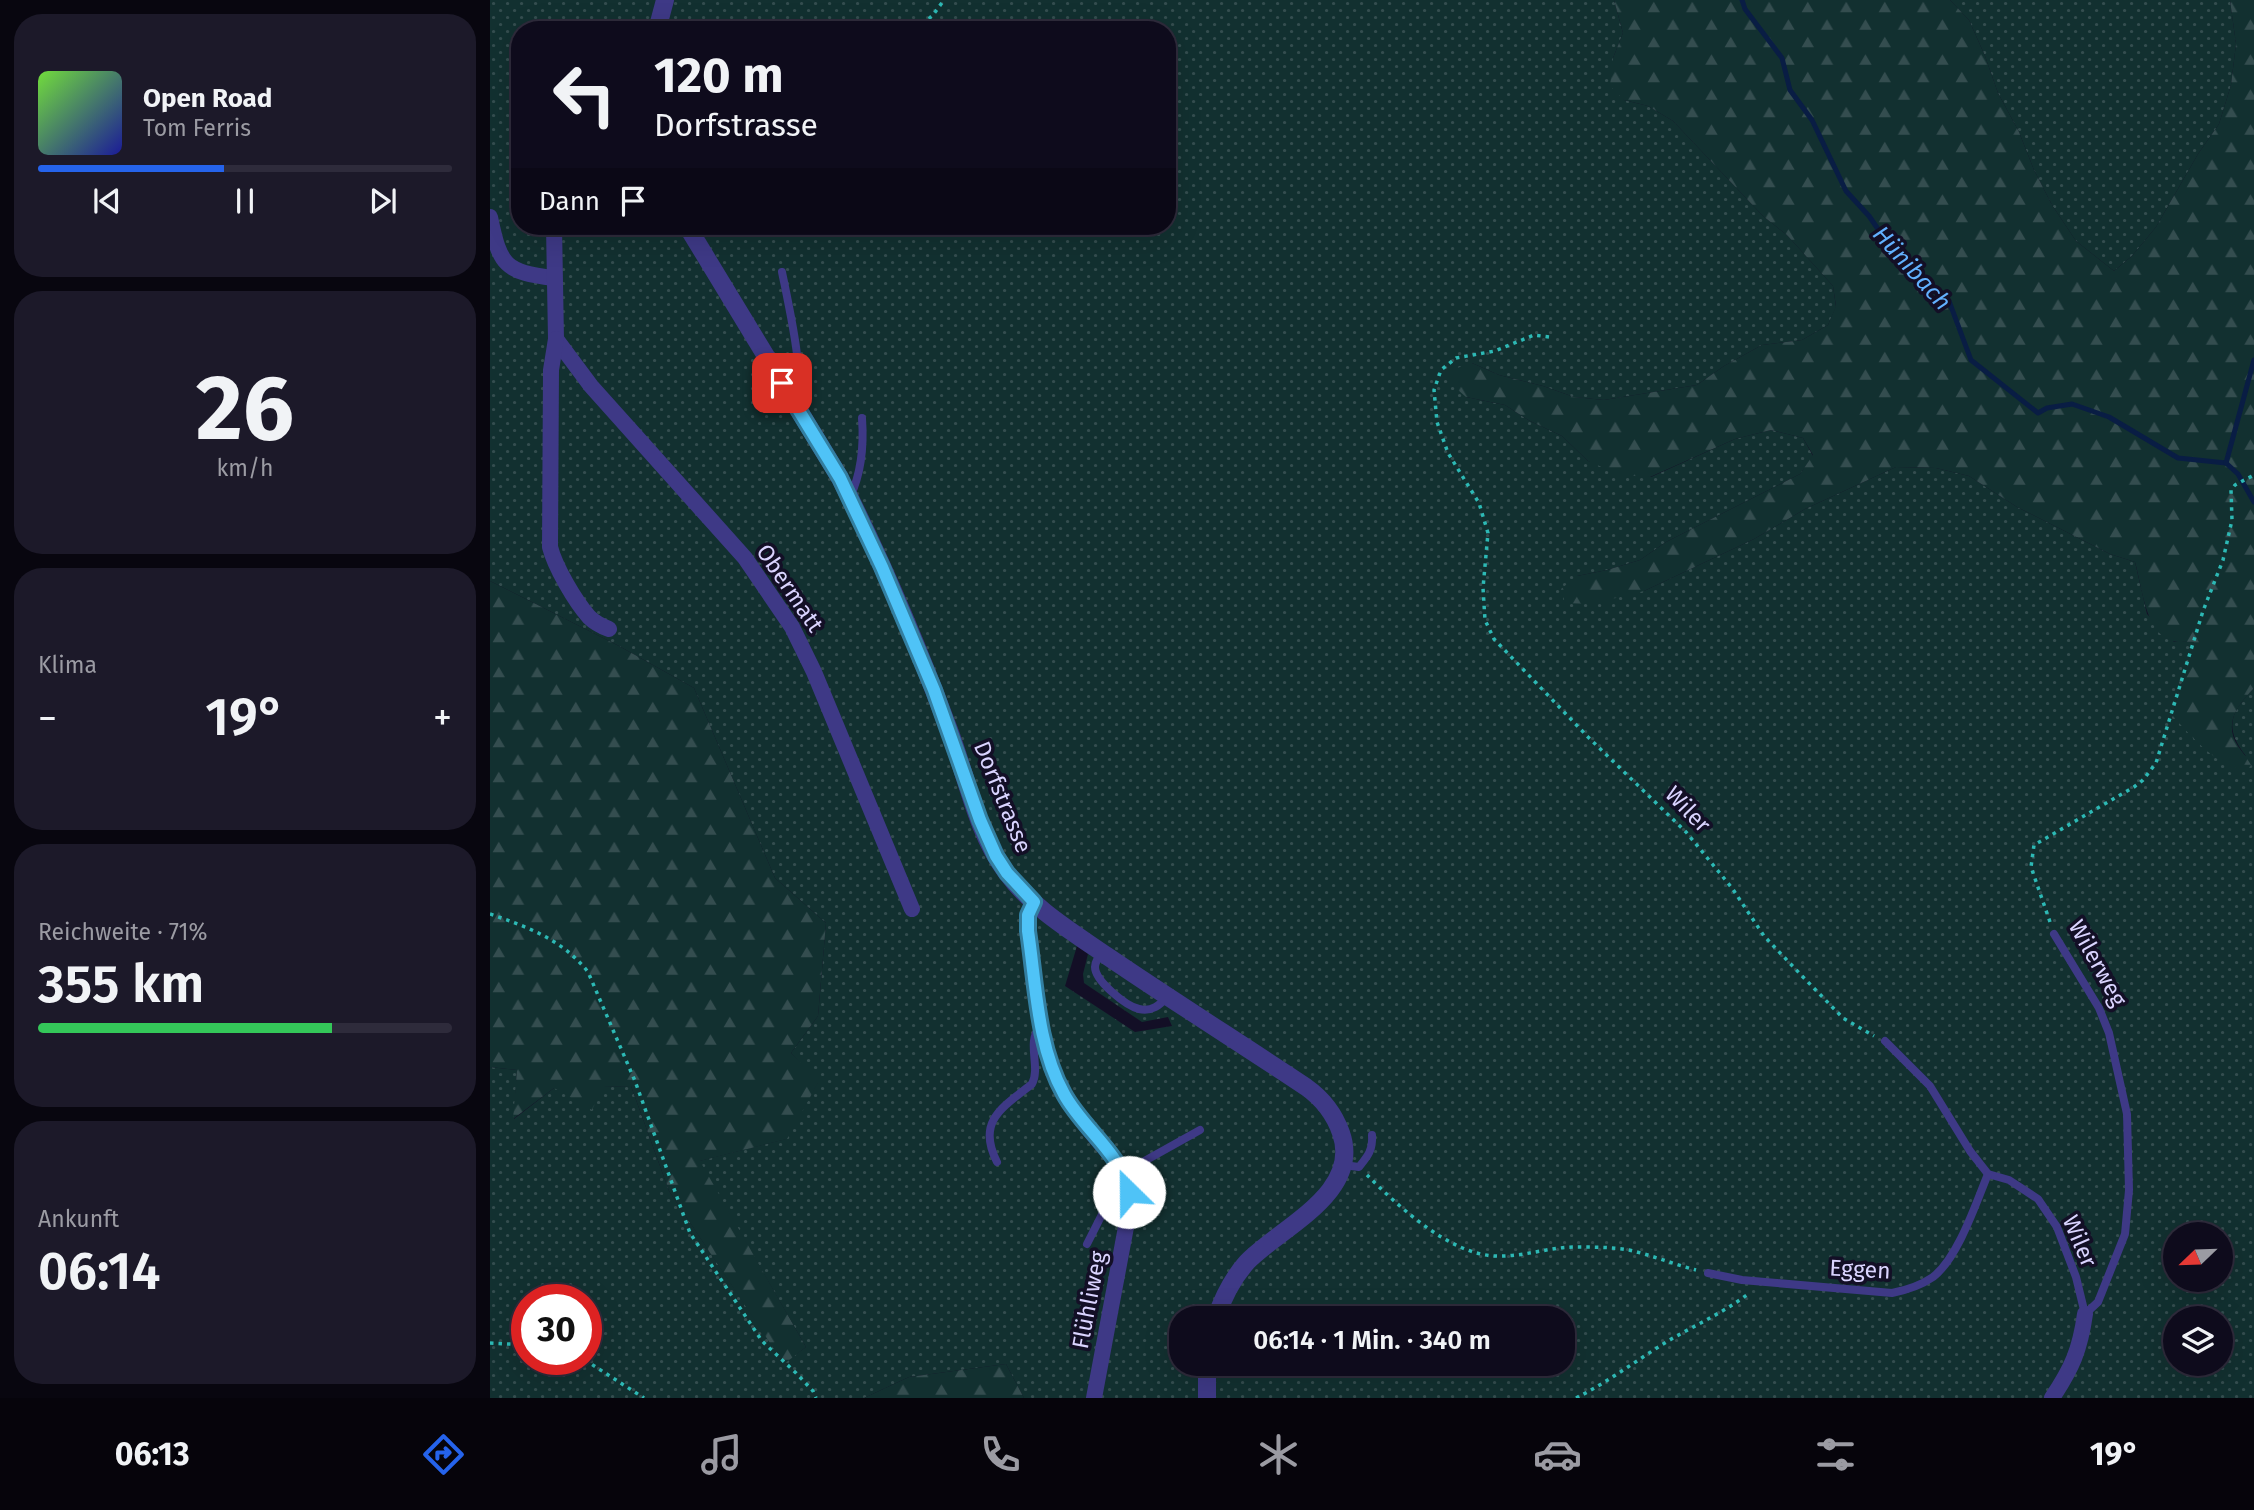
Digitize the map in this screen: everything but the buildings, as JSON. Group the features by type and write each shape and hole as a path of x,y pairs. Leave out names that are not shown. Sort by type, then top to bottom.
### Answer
{"street":[{"path":"659,21 665,0"},
{"path":"490,217 497,248 508,265 524,274 554,278"},
{"path":"554,235 556,339 551,370 550,547 556,565 588,615 608,629"},
{"name":"Dorfstrasse","path":"692,235 850,498 934,690 987,838 1007,873 1034,902 1074,934 1318,1096 1332,1112 1351,1166"},
{"name":"Obermatt","path":"556,339 591,386 745,558 786,617 814,672 912,909"},
{"name":"Flühliweg","path":"1034,902 1028,915 1028,931 1044,1041 1063,1093 1123,1173 1129,1192 1129,1211 1094,1398"},
{"path":"1220,1306 1225,1293 1246,1264 1319,1203 1351,1166"},
{"name":"Wilerweg","path":"2052,1398 2068,1373 2081,1342 2085,1314"},
{"path":"1207,1376 1207,1398"}],"lane":[{"path":"782,272 797,367 799,393 796,405"},
{"path":"850,498 858,480 863,437 862,418"},
{"name":"Wilerweg","path":"2054,934 2086,983 2109,1033 2127,1114 2129,1189 2125,1234 2098,1301 2085,1314"},
{"path":"1103,952 1097,960 1097,975 1112,992 1136,1009 1154,1009 1168,996"},
{"path":"998,1162 990,1148 990,1128 1002,1109 1035,1079 1034,1038 1036,1031 1042,1026"},
{"path":"1885,1041 1930,1086 1970,1151 1988,1174"},
{"path":"1087,1244 1123,1173 1200,1130"},
{"path":"1351,1166 1369,1155 1373,1145 1372,1135"},
{"name":"Wiler","path":"1988,1174 2009,1180 2038,1199 2057,1227 2076,1277 2085,1314"},
{"name":"Eggen","path":"1708,1273 1761,1282 1892,1293 1913,1288 1935,1275 1956,1247 1988,1174"}],"path":[{"path":"926,21 944,0"},
{"name":"Wiler","path":"1549,337 1534,335 1495,351 1456,358 1441,370 1434,390 1437,422 1448,453 1479,503 1489,533 1483,588 1485,620 1494,639 1588,737 1686,832 1732,888 1764,936 1803,977 1843,1018 1885,1041"},
{"name":"Wilerweg","path":"2054,934 2031,867 2034,845 2124,793 2143,780 2156,763 2203,611 2223,560 2232,520 2230,497 2235,485 2252,475"},
{"path":"490,914 534,929 576,957 588,972 635,1081 690,1233 762,1341 796,1373 816,1398"},
{"path":"1351,1166 1396,1204 1458,1247 1474,1254 1529,1255 1572,1247 1606,1248 1630,1250 1708,1273"},
{"path":"1576,1398 1735,1304 1761,1282"},
{"path":"490,1343 511,1344"},
{"path":"602,1371 644,1398"}],"green space":[{"path":"490,0 1614,0 1623,33 1613,58 1624,100 1648,106 1673,121 1763,216 1787,235 1833,286 1836,307 1828,325 1802,340 1762,345 1697,385 1604,400 1574,397 1499,375 1472,363 1466,397 1505,405 1530,421 1562,436 1588,461 1651,477 1735,439 1771,430 1803,438 1813,456 1800,474 1666,542 1640,560 1577,576 1644,591 1754,539 1805,509 1896,467 1936,468 1969,476 2017,507 2110,554 2135,562 2147,614 2174,642 2195,641 2172,715 2246,756 2234,737 2232,728 2235,712 2254,688 2254,1398 1024,1398 1006,1364 909,1377 864,1398 490,1398 490,1067 517,1070 514,1119 554,1088 631,1086 669,1191 784,1363 806,1347 699,1161 786,1139 818,1082 791,1053 818,1016 826,923 775,878 694,688 619,646 490,581","holes":["1077,946 1088,954 1083,974 1084,983 1142,1022 1168,1017 1172,1026 1135,1032 1065,986"]},
{"path":"1614,0 1950,0 1969,20 1998,93 2052,205 2076,241 2114,271 2132,256 2156,227 2198,154 2219,124 2231,85 2236,44 2230,0 2254,0 2254,688 2238,708 2232,722 2234,738 2251,765 2248,769 2238,769 2217,758 2196,741 2172,715 2194,642 2172,641 2156,629 2146,608 2135,562 2110,554 2017,507 1969,476 1936,468 1896,467 1805,509 1754,539 1644,591 1592,604 1565,603 1561,589 1577,576 1640,560 1666,542 1800,474 1813,455 1803,438 1771,430 1735,439 1650,477 1620,475 1588,461 1562,436 1530,421 1505,405 1466,397 1449,382 1451,370 1472,363 1499,375 1574,397 1604,400 1697,385 1762,345 1802,340 1828,325 1836,306 1833,286 1787,235 1763,216 1673,121 1648,106 1624,100 1610,86 1613,58 1623,33"},
{"path":"1950,0 2230,0 2236,44 2231,85 2219,124 2198,154 2156,227 2132,256 2114,271 2076,241 2052,205 1998,93 1969,20"},
{"path":"490,581 619,646 694,688 775,878 826,923 818,1016 791,1053 819,1081 787,1139 700,1161 806,1347 784,1364 669,1191 631,1086 603,1087 592,1110 554,1088 513,1119 517,1070 490,1067"},
{"path":"1006,1364 1024,1398 864,1398 909,1377"}],"waterway":[{"name":"Hünibach","path":"1742,0 1745,9 1782,58 1790,90 1812,120 1846,191 1869,216 1889,245 1949,301 1971,360 2038,413 2047,408 2072,404 2109,417 2178,458 2226,463 2238,474 2254,502"},
{"path":"2226,463 2254,360"}],"route":[{"path":"782,383 840,478 882,567 934,690 987,838 1007,873 1034,902 1028,915 1028,931 1044,1041 1063,1093 1117,1163 1129,1192"}]}
